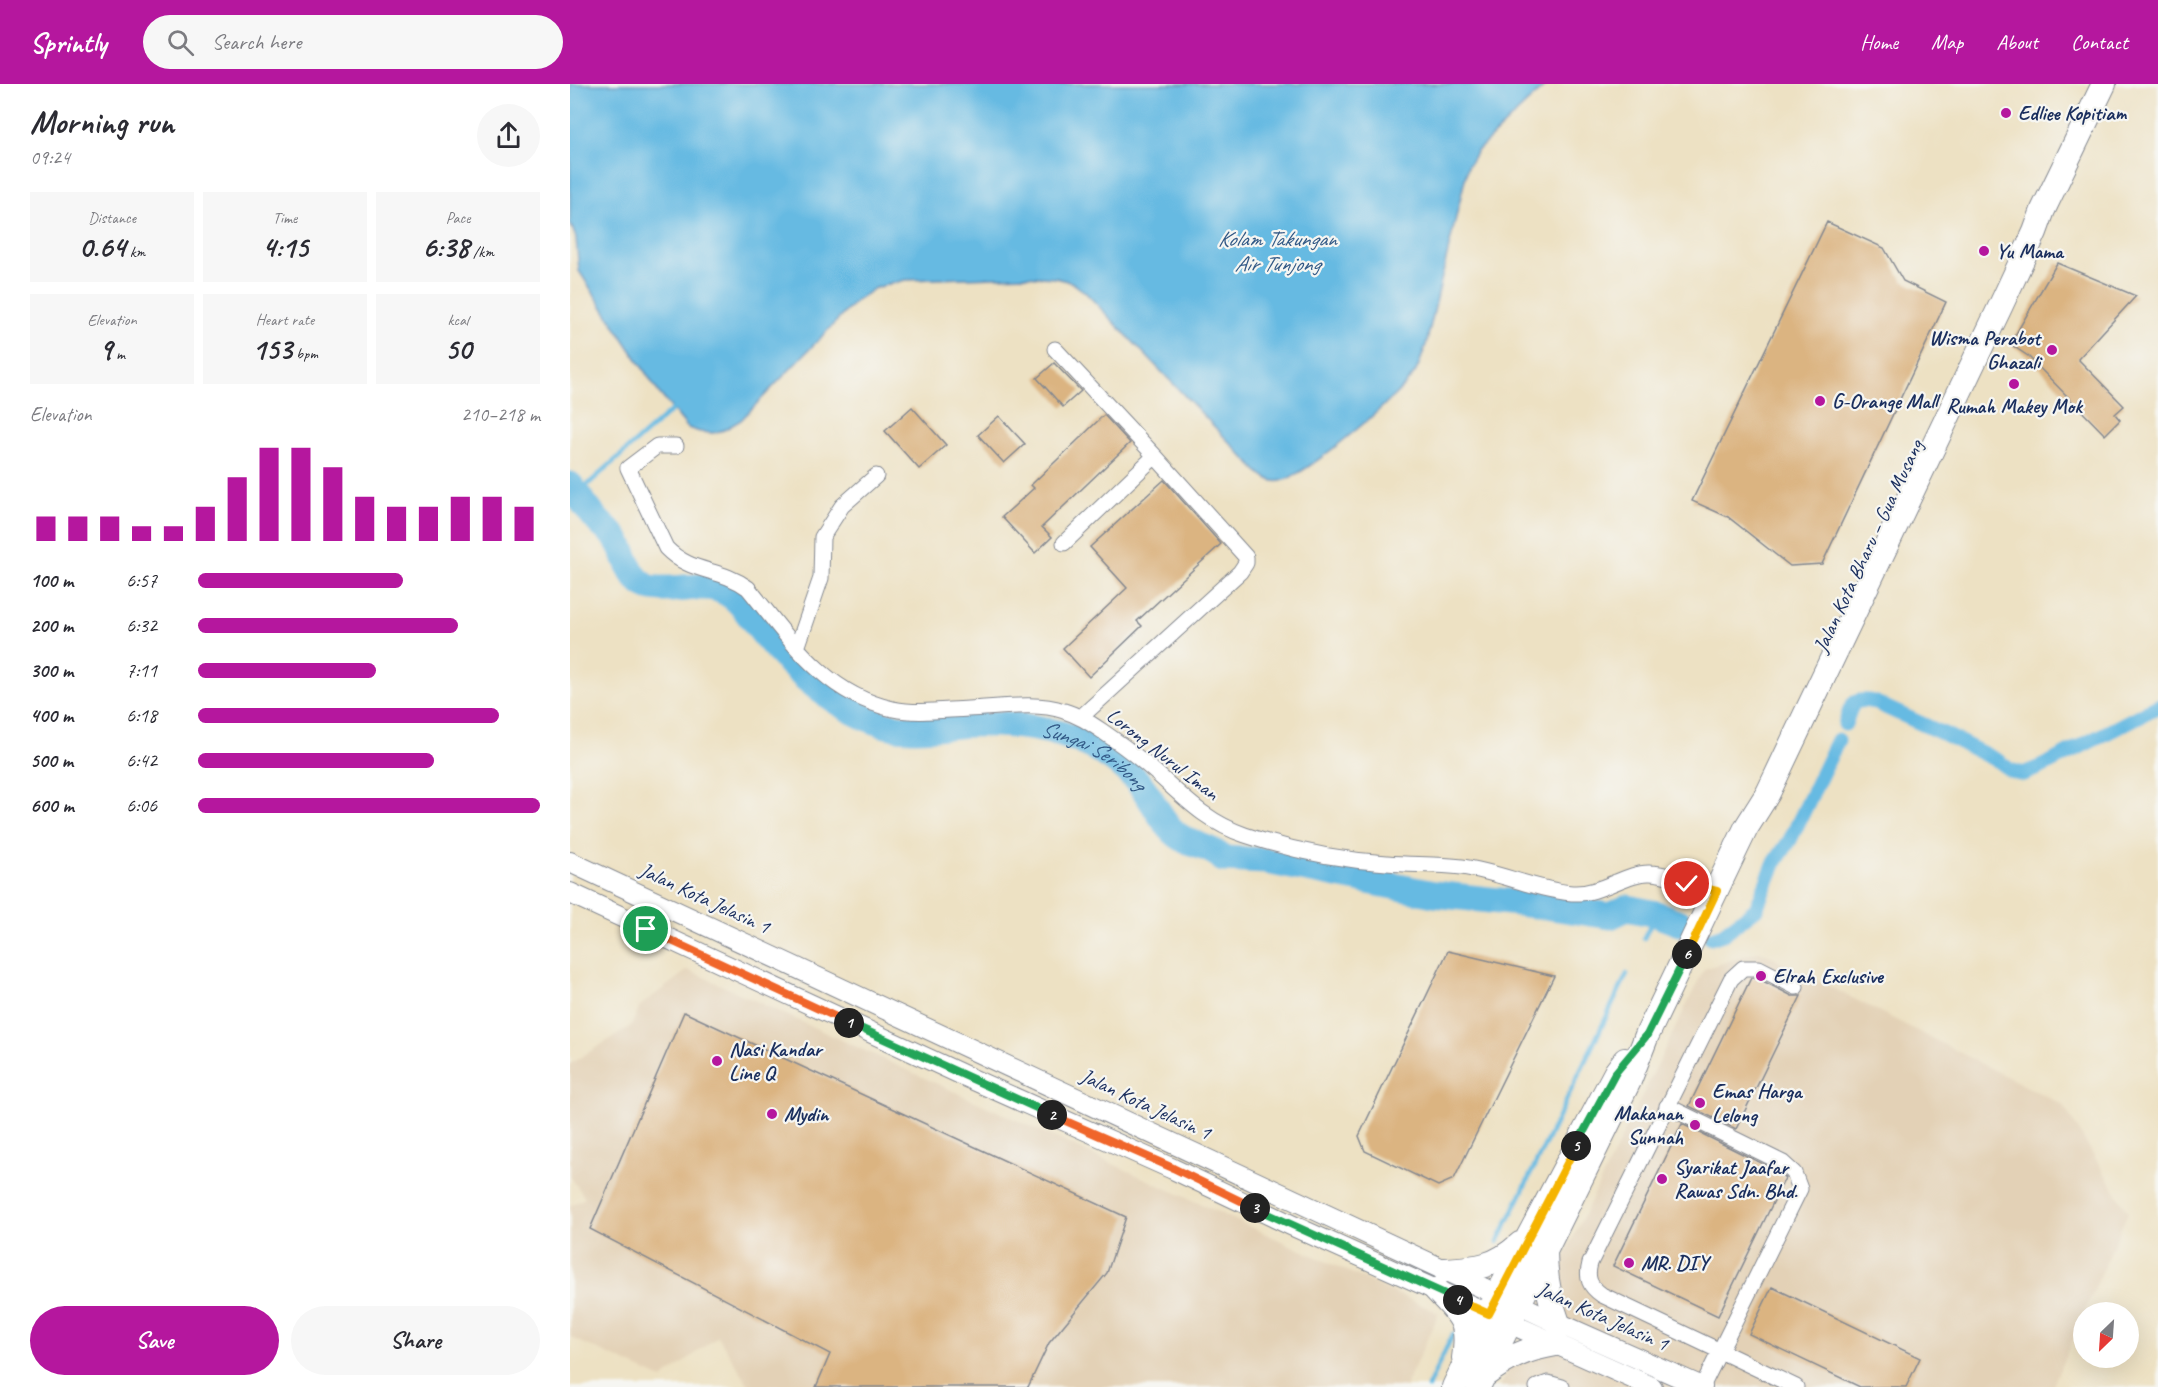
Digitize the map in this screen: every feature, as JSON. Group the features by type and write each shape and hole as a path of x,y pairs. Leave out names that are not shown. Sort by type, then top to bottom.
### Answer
{"main road":[{"name":"Jalan Kota Bharu – Gua Musang","path":"1469,1380 1536,1244 1629,1081 1647,1035 1746,828 1768,793 2104,84"},
{"path":"1536,1244 1545,1271 1557,1333 1469,1380 1464,1323 1441,1280 1494,1264 1509,1254 1536,1244"}],"street":[{"path":"1055,349 1242,551 1246,563 1240,573 1081,717"},
{"name":"Lorong Nurul Iman","path":"676,446 657,446 628,468 666,548 688,565 722,573 748,588 811,665 837,686 868,701 894,710 924,711 1040,706 1064,710 1081,717 1141,760 1198,811 1223,827 1246,835 1342,858 1465,867 1552,890 1575,893 1594,891 1648,872 1717,891"},
{"path":"1064,543 1155,456"},
{"path":"797,648 821,578 822,537 842,506 876,476"},
{"name":"Jalan Kota Jelasin 1","path":"570,862 1441,1280"},
{"path":"570,893 724,965 1441,1280 1557,1333 1652,1387"},
{"path":"1796,987 1759,968 1743,969 1731,979 1590,1263 1588,1272 1588,1281 1602,1295 1796,1387"},
{"path":"1667,1106 1783,1163 1794,1173 1800,1189 1702,1387"},
{"name":"Jalan Kota Jelasin 1","path":"1557,1333 1702,1387"},
{"path":"1537,1387 1548,1383 1562,1387"}],"shaded area":[{"path":"1760,951 2063,1105 2128,1212 2089,1302 2073,1302 2073,1339 2052,1387 1500,1387 1704,969"},
{"path":"688,970 1439,1313 1405,1387 750,1387 718,1336 662,1379 570,1337 570,1206 585,1198 570,1176 570,1064 631,1026 640,1006"}],"water":[{"name":"Kolam Takungan Air Tunjong","path":"570,84 1547,84 1477,151 1468,166 1426,345 1416,371 1393,397 1353,433 1293,476 1274,481 1257,471 1085,292 1071,282 1056,278 1025,276 905,280 875,288 856,301 741,420 724,430 713,433 688,428 659,393 579,271 576,238 570,222"}],"building":[{"name":"G-Orange Mall","path":"1827,222 1884,248 1903,281 1946,302 1822,564 1790,566 1728,517 1692,501"},
{"name":"Wisma Perabot Ghazali","path":"2057,263 2136,296 2078,359 2124,406 2115,414 2120,420 2105,435 2028,356 2010,344"},
{"path":"1054,363 1081,391 1063,407 1037,378"},
{"path":"912,407 946,445 919,469 885,431"},
{"path":"1104,415 1130,443 1042,527 1052,537 1035,553 1002,517 1034,488 1031,485"},
{"path":"999,416 1025,444 1004,463 978,435"},
{"path":"1164,480 1221,544 1137,621 1142,626 1089,677 1063,648 1127,588 1090,547"},
{"path":"1448,951 1554,976 1454,1179 1438,1186 1365,1151 1359,1136"},
{"path":"1751,978 1757,978 1792,996 1801,996 1736,1129 1689,1106"},
{"name":"Mydin","path":"684,1012 1126,1217 1107,1273 1049,1343 1028,1387 816,1387 830,1354 590,1229"},
{"path":"1682,1124 1777,1171 1785,1178 1718,1316 1613,1266"},
{"path":"1772,1287 1920,1358 1906,1387 1860,1387 1749,1334"}],"waterway":[{"path":"577,494 673,409"},
{"name":"Sungai Seribong","path":"570,485 594,517 615,537 631,570 640,582 655,589 708,587 725,592 741,605 787,661 816,687 848,708 883,724 904,728 969,724 1016,725 1061,734 1082,742 1103,752 1122,766 1139,783 1176,834 1211,850 1223,859 1266,861 1434,894 1545,906 1610,916 1627,908 1656,914 1680,923"},
{"path":"1845,724 1854,704 1861,701 1874,702 1944,734 1998,761 2010,770 2023,774 2043,766 2158,706"},
{"path":"1711,938 1723,934 1756,909 1774,864 1790,840 1838,740"},
{"path":"1644,938 1656,914"},
{"path":"1498,1242 1627,974"},
{"path":"1428,1387 1453,1334"}],"place":[{"name":"Edliee Kopitiam","path":"2006,113"},
{"name":"Yu Mama","path":"1984,251"},
{"name":"Wisma Perabot Ghazali","path":"2052,350"},
{"name":"Rumah Makey Mok","path":"2014,384"},
{"name":"G-Orange Mall","path":"1820,401"},
{"name":"Elrah Exclusive","path":"1761,976"},
{"name":"Nasi Kandar Line Q","path":"717,1061"},
{"name":"Emas Harga Lelong","path":"1700,1103"},
{"name":"Mydin","path":"772,1114"},
{"name":"Makanan Sunnah","path":"1695,1125"},
{"name":"Syarikat Jaafar Rawas Sdn. Bhd.","path":"1662,1179"},
{"name":"MR. DIY","path":"1629,1263"}],"route":[{"path":"646,929 1489,1314 1616,1072 1647,1035 1717,891 1687,884"}]}
